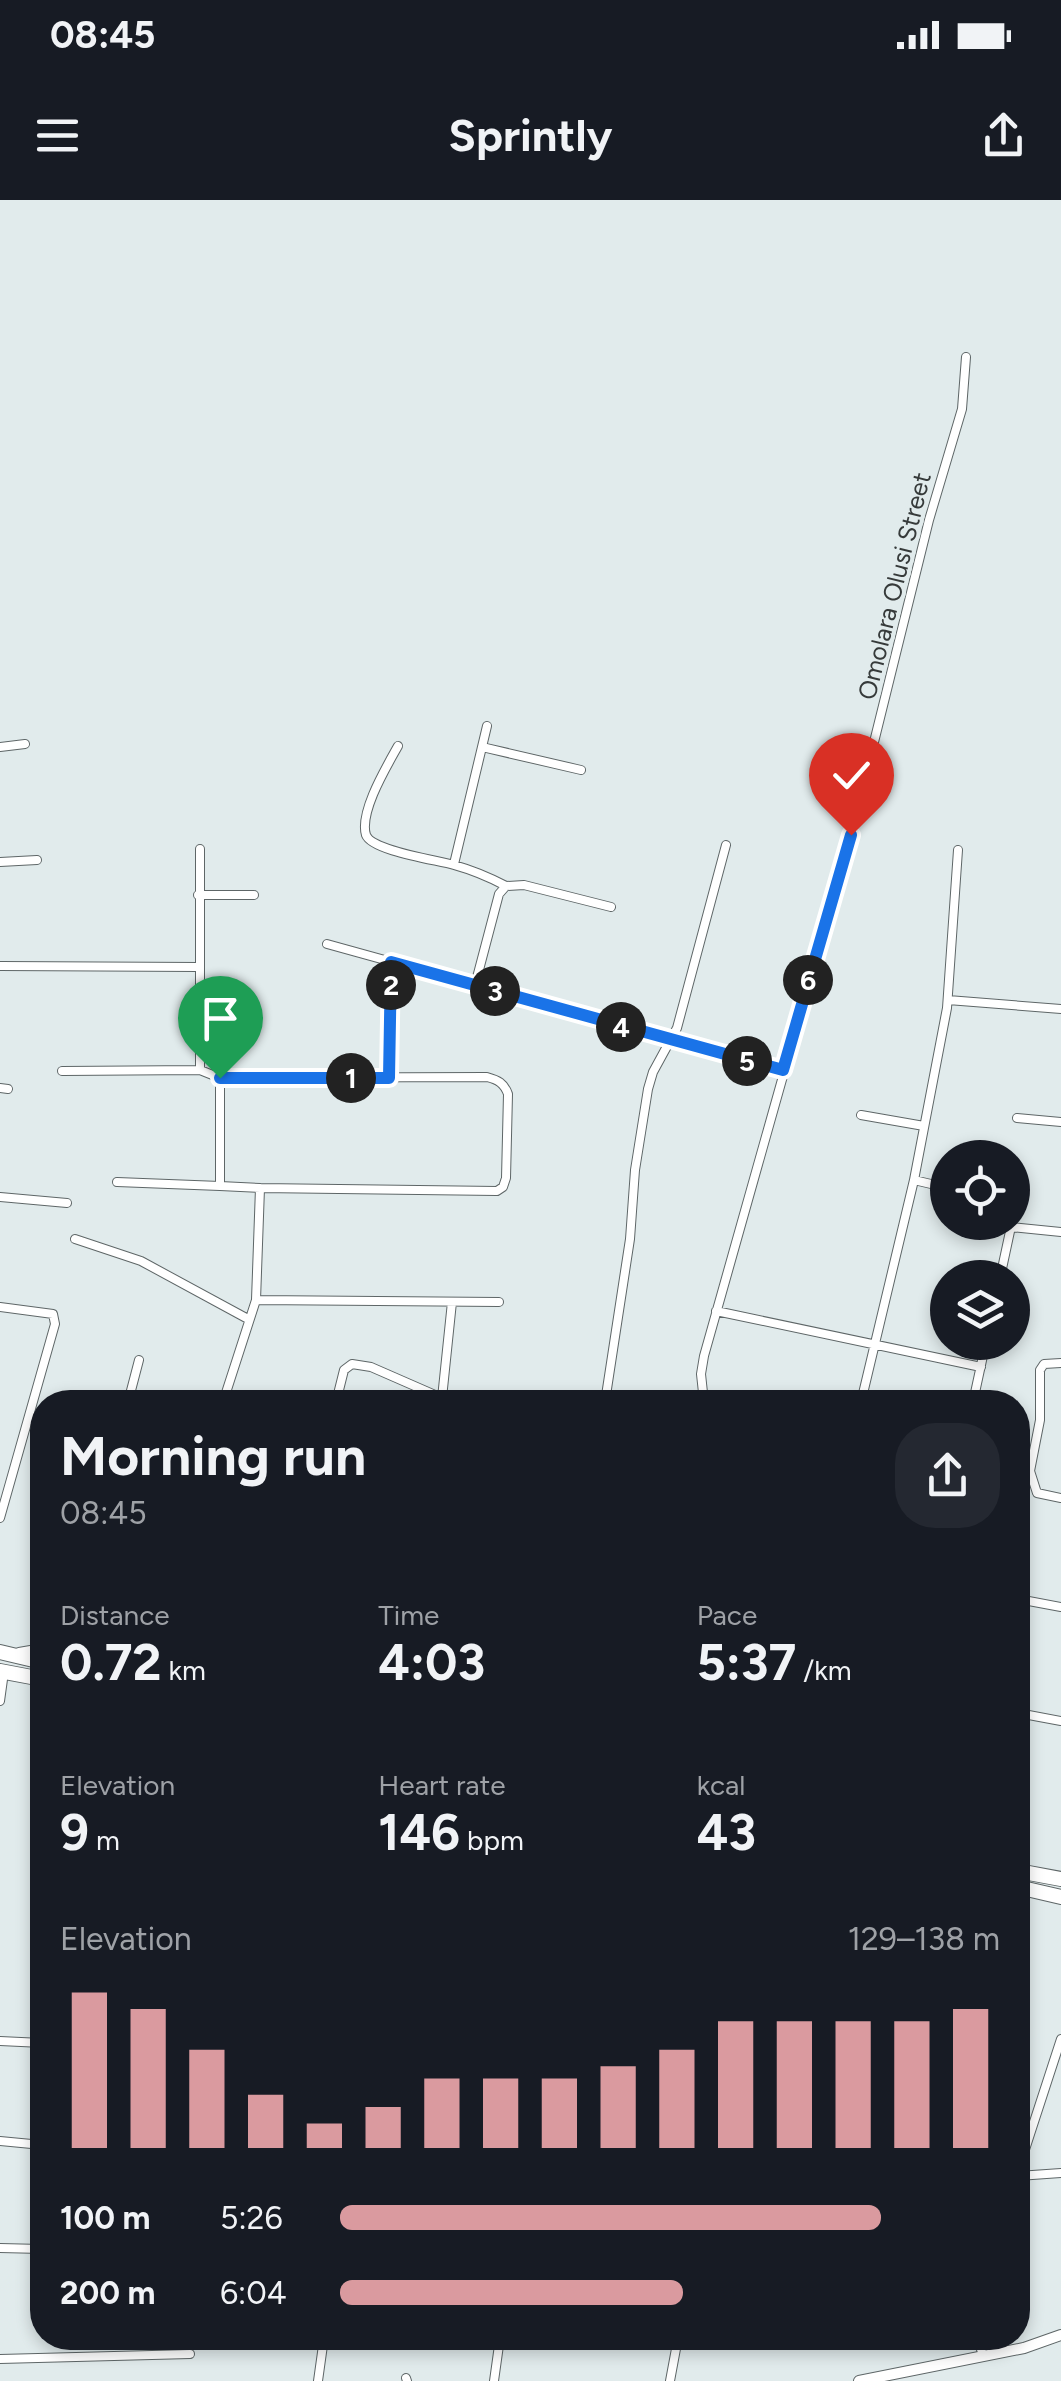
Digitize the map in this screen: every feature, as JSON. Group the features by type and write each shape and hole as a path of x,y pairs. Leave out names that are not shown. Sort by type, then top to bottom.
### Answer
{"highway":[{"path":"5,1653 30,1659"},
{"path":"2,1672 30,1677"},
{"path":"1030,1873 1061,1879"},
{"path":"1030,1890 1061,1897"}],"street":[{"name":"Omolara Olusi Street","path":"702,1390 700,1374 716,1310 851,835 929,520 962,409 966,357"},
{"path":"454,864 488,726"},
{"path":"0,746 25,744"},
{"path":"398,746 368,810 366,834 370,841 384,848 454,864 506,886 524,885 611,907"},
{"path":"482,746 581,770"},
{"path":"607,1390 648,1090 653,1072 671,1042 726,845"},
{"path":"200,849 200,1070"},
{"path":"864,1390 914,1180 948,1000 958,850"},
{"path":"0,862 37,860"},
{"path":"475,986 499,894 506,886"},
{"path":"198,895 254,895"},
{"path":"327,944 783,1070"},
{"path":"389,1078 391,962"},
{"path":"0,966 198,967"},
{"path":"948,1000 1061,1009"},
{"path":"62,1071 200,1070 220,1078 487,1077 497,1079 508,1094 506,1178 503,1187 496,1191 117,1182"},
{"path":"220,1078 220,1186"},
{"path":"861,1115 924,1126"},
{"path":"1017,1118 1061,1122"},
{"path":"914,1180 930,1184"},
{"path":"227,1390 256,1300 260,1188"},
{"path":"0,1197 67,1203"},
{"path":"1030,1227 1061,1232"},
{"path":"76,1239 141,1260 248,1319"},
{"path":"256,1300 499,1302"},
{"path":"443,1390 452,1302"},
{"path":"0,1307 52,1314 55,1324 36,1390"},
{"path":"716,1310 981,1367"},
{"path":"131,1390 139,1360"},
{"path":"976,1390 982,1360"},
{"path":"339,1390 344,1370 352,1364 372,1367 421,1390"},
{"path":"1061,1364 1044,1364 1040,1370 1040,1420 1030,1471 1037,1493 1061,1498"},
{"path":"0,1516 30,1411"},
{"path":"1030,1602 1061,1608"},
{"path":"5,1653 30,1650"},
{"path":"0,1701 2,1672"},
{"path":"1030,1715 1061,1721"},
{"path":"1030,2137 1061,2040"},
{"path":"0,2041 30,2042"},
{"path":"0,2141 30,2143"},
{"path":"1030,2174 1061,2173"},
{"path":"0,2248 30,2249"},
{"path":"1030,2346 1061,2335"},
{"path":"318,2381 322,2350"},
{"path":"494,2381 498,2350"},
{"path":"670,2381 676,2350"},
{"path":"981,2350 983,2355"},
{"path":"859,2381 896,2377 1012,2350"},
{"path":"0,2359 190,2354"}],"route":[{"path":"220,1078 389,1078 391,962 783,1070 851,835"}]}
